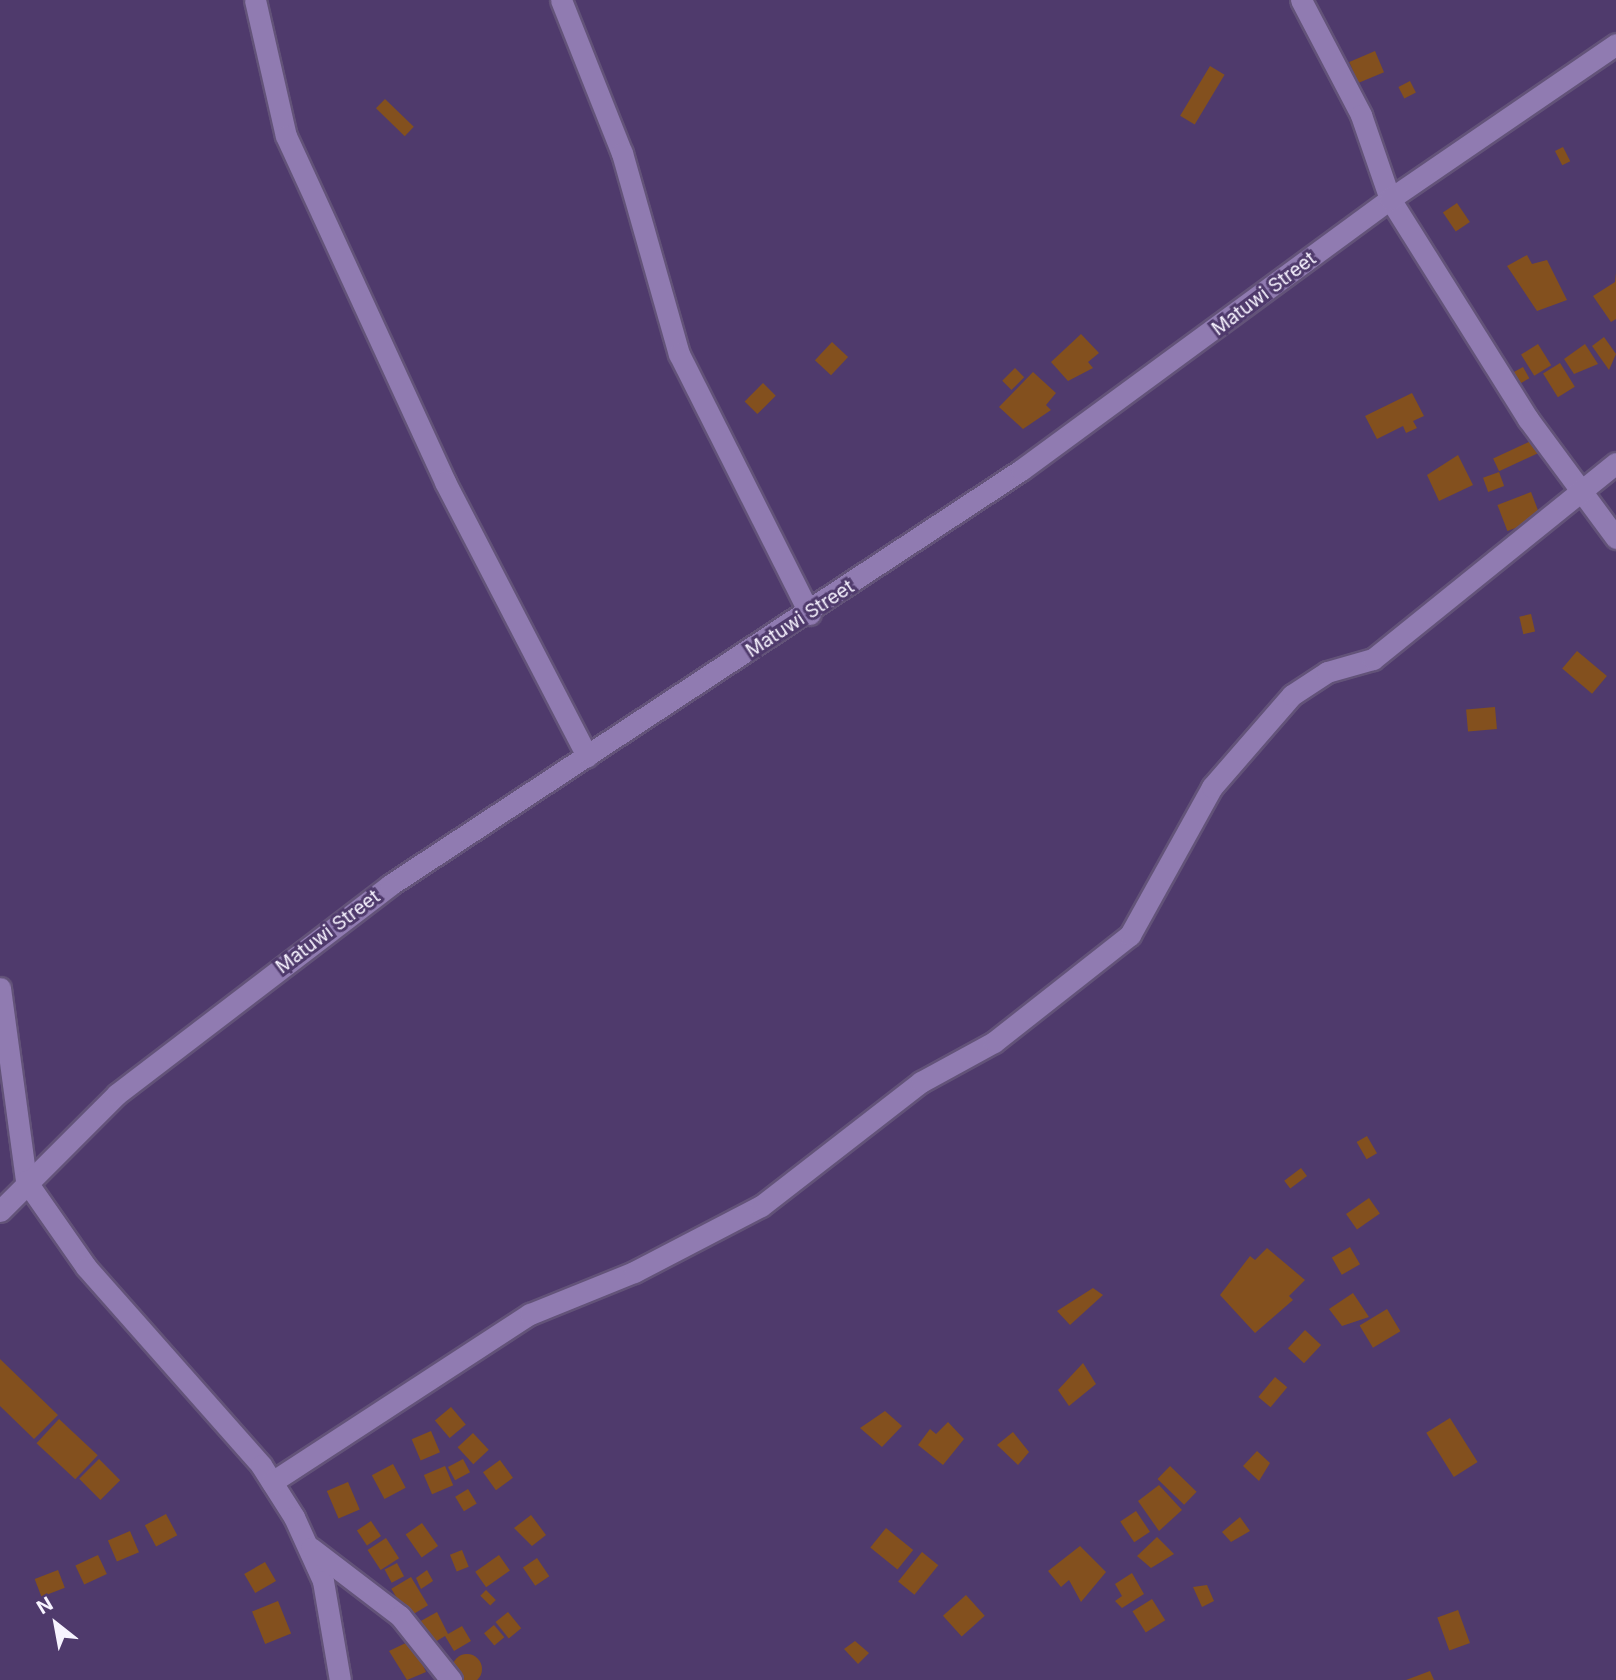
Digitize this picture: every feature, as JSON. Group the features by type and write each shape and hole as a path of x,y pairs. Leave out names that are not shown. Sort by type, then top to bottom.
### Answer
{"street":[{"path":"255,0 286,136 445,482 587,756"},
{"path":"561,0 621,153 679,354 810,614"},
{"path":"1301,0 1361,115 1390,199 1488,359 1616,538"},
{"name":"Matuwi Street","path":"0,1210 26,1181 117,1094 222,1010 390,885 810,614 1033,462 1390,199 1616,44"},
{"path":"272,1482 530,1314 634,1272 761,1206 921,1082 995,1042 1130,934 1212,787 1292,695 1326,672 1373,659 1442,609 1581,489 1616,463"},
{"path":"0,988 26,1181 86,1267 272,1482 323,1581 340,1680"},
{"path":"306,1544 400,1616 451,1680"}],"building":[{"path":"1375,51 1384,72 1358,83 1349,62"},
{"path":"1210,66 1225,75 1195,124 1180,116"},
{"path":"1410,81 1416,93 1404,98 1398,87"},
{"path":"385,99 414,127 405,136 376,108"},
{"path":"1563,147 1570,161 1562,165 1555,151"},
{"path":"1457,203 1470,222 1456,232 1443,213"},
{"path":"1527,255 1532,264 1547,260 1567,300 1537,311 1507,266"},
{"path":"1616,273 1616,319 1611,322 1593,296 1615,282"},
{"path":"1081,334 1099,353 1088,362 1093,368 1068,381 1051,362"},
{"path":"1604,337 1616,354 1609,370 1592,346"},
{"path":"832,342 848,357 831,375 815,360"},
{"path":"1538,344 1551,365 1534,376 1521,355"},
{"path":"1585,344 1598,364 1574,374 1564,359"},
{"path":"1560,363 1575,387 1558,397 1543,374"},
{"path":"1523,367 1529,378 1517,385 1511,374"},
{"path":"1015,368 1024,377 1011,390 1002,381"},
{"path":"1033,372 1056,393 1046,405 1051,410 1023,429 999,407"},
{"path":"763,383 776,396 757,414 745,401"},
{"path":"1412,393 1424,416 1413,421 1417,428 1406,433 1403,426 1377,439 1365,416"},
{"path":"1533,440 1539,453 1499,471 1493,459"},
{"path":"1458,455 1473,485 1439,501 1427,475"},
{"path":"1499,472 1504,486 1488,492 1483,478"},
{"path":"1531,492 1541,518 1507,531 1497,505"},
{"path":"1531,614 1535,632 1523,634 1519,617"},
{"path":"1577,651 1607,676 1592,694 1562,669"},
{"path":"1495,707 1497,729 1468,731 1466,710"},
{"path":"1367,1136 1377,1153 1367,1159 1357,1142"},
{"path":"1301,1168 1307,1176 1290,1189 1284,1181"},
{"path":"1369,1198 1380,1214 1357,1230 1346,1214"},
{"path":"1350,1247 1360,1264 1342,1275 1332,1258"},
{"path":"1267,1248 1305,1280 1289,1296 1293,1300 1255,1333 1220,1295 1250,1256 1255,1260"},
{"path":"1093,1288 1103,1295 1070,1325 1057,1311"},
{"path":"1353,1293 1369,1317 1342,1326 1329,1309"},
{"path":"1387,1309 1400,1331 1373,1348 1360,1325"},
{"path":"1305,1330 1321,1345 1304,1363 1288,1348"},
{"path":"0,1359 58,1415 34,1439 0,1406"},
{"path":"1083,1363 1096,1384 1069,1406 1058,1390"},
{"path":"1275,1377 1287,1387 1271,1407 1258,1397"},
{"path":"451,1407 466,1425 450,1438 435,1420"},
{"path":"885,1411 902,1426 882,1447 860,1428"},
{"path":"1450,1418 1478,1462 1454,1477 1426,1433"},
{"path":"59,1419 98,1455 75,1479 36,1443"},
{"path":"948,1422 964,1439 943,1465 918,1445 930,1429 936,1434"},
{"path":"431,1431 440,1452 421,1460 412,1439"},
{"path":"1013,1432 1029,1452 1018,1465 997,1445"},
{"path":"473,1433 489,1450 473,1464 458,1447"},
{"path":"1257,1451 1270,1463 1259,1481 1243,1466"},
{"path":"99,1459 120,1480 100,1500 79,1479"},
{"path":"463,1459 470,1472 455,1480 448,1467"},
{"path":"500,1460 513,1478 496,1490 483,1472"},
{"path":"393,1464 406,1488 384,1499 372,1475"},
{"path":"445,1466 453,1485 432,1494 424,1475"},
{"path":"1170,1466 1197,1492 1184,1505 1157,1479"},
{"path":"348,1482 360,1510 339,1519 327,1491"},
{"path":"1159,1485 1182,1510 1159,1531 1138,1501"},
{"path":"468,1489 477,1504 464,1511 455,1497"},
{"path":"1136,1511 1150,1532 1134,1542 1120,1522"},
{"path":"166,1514 177,1535 156,1546 145,1525"},
{"path":"531,1515 546,1535 532,1546 514,1528"},
{"path":"1240,1517 1250,1531 1231,1542 1222,1532"},
{"path":"371,1521 381,1536 367,1545 357,1531"},
{"path":"422,1523 438,1546 422,1557 406,1534"},
{"path":"886,1528 913,1550 897,1569 870,1547"},
{"path":"130,1531 139,1552 117,1562 108,1540"},
{"path":"1157,1537 1174,1554 1151,1568 1137,1556"},
{"path":"386,1538 399,1558 381,1570 368,1550"},
{"path":"1080,1546 1106,1572 1081,1602 1069,1580 1061,1587 1048,1571"},
{"path":"462,1550 469,1567 457,1572 450,1555"},
{"path":"922,1552 938,1565 914,1595 898,1582"},
{"path":"98,1555 107,1574 84,1585 75,1566"},
{"path":"499,1555 510,1571 486,1587 475,1572"},
{"path":"537,1558 549,1576 535,1586 523,1568"},
{"path":"265,1562 276,1581 255,1593 244,1574"},
{"path":"397,1563 404,1576 392,1583 385,1570"},
{"path":"58,1570 65,1588 41,1597 35,1579"},
{"path":"427,1570 433,1581 421,1589 416,1578"},
{"path":"1132,1573 1144,1594 1122,1608 1115,1601 1122,1596 1115,1584"},
{"path":"411,1577 428,1605 408,1617 391,1589"},
{"path":"1207,1585 1214,1601 1202,1607 1193,1587"},
{"path":"486,1590 496,1600 490,1606 480,1596"},
{"path":"966,1595 985,1616 962,1637 943,1616"},
{"path":"1152,1599 1165,1620 1146,1632 1132,1611"},
{"path":"278,1601 291,1633 265,1644 252,1611"},
{"path":"1458,1610 1470,1643 1449,1650 1437,1618"},
{"path":"437,1612 448,1634 462,1626 471,1641 454,1651 445,1636 430,1645 419,1622"},
{"path":"508,1612 521,1628 509,1638 496,1622"},
{"path":"494,1625 504,1637 494,1646 484,1633"},
{"path":"412,1640 426,1672 407,1680 389,1651"},
{"path":"855,1641 869,1653 858,1664 844,1649"},
{"path":"467,1654 478,1658 482,1669 478,1680 467,1684 456,1680 452,1669 456,1658"},
{"path":"1430,1671 1434,1680 1406,1680"}]}
